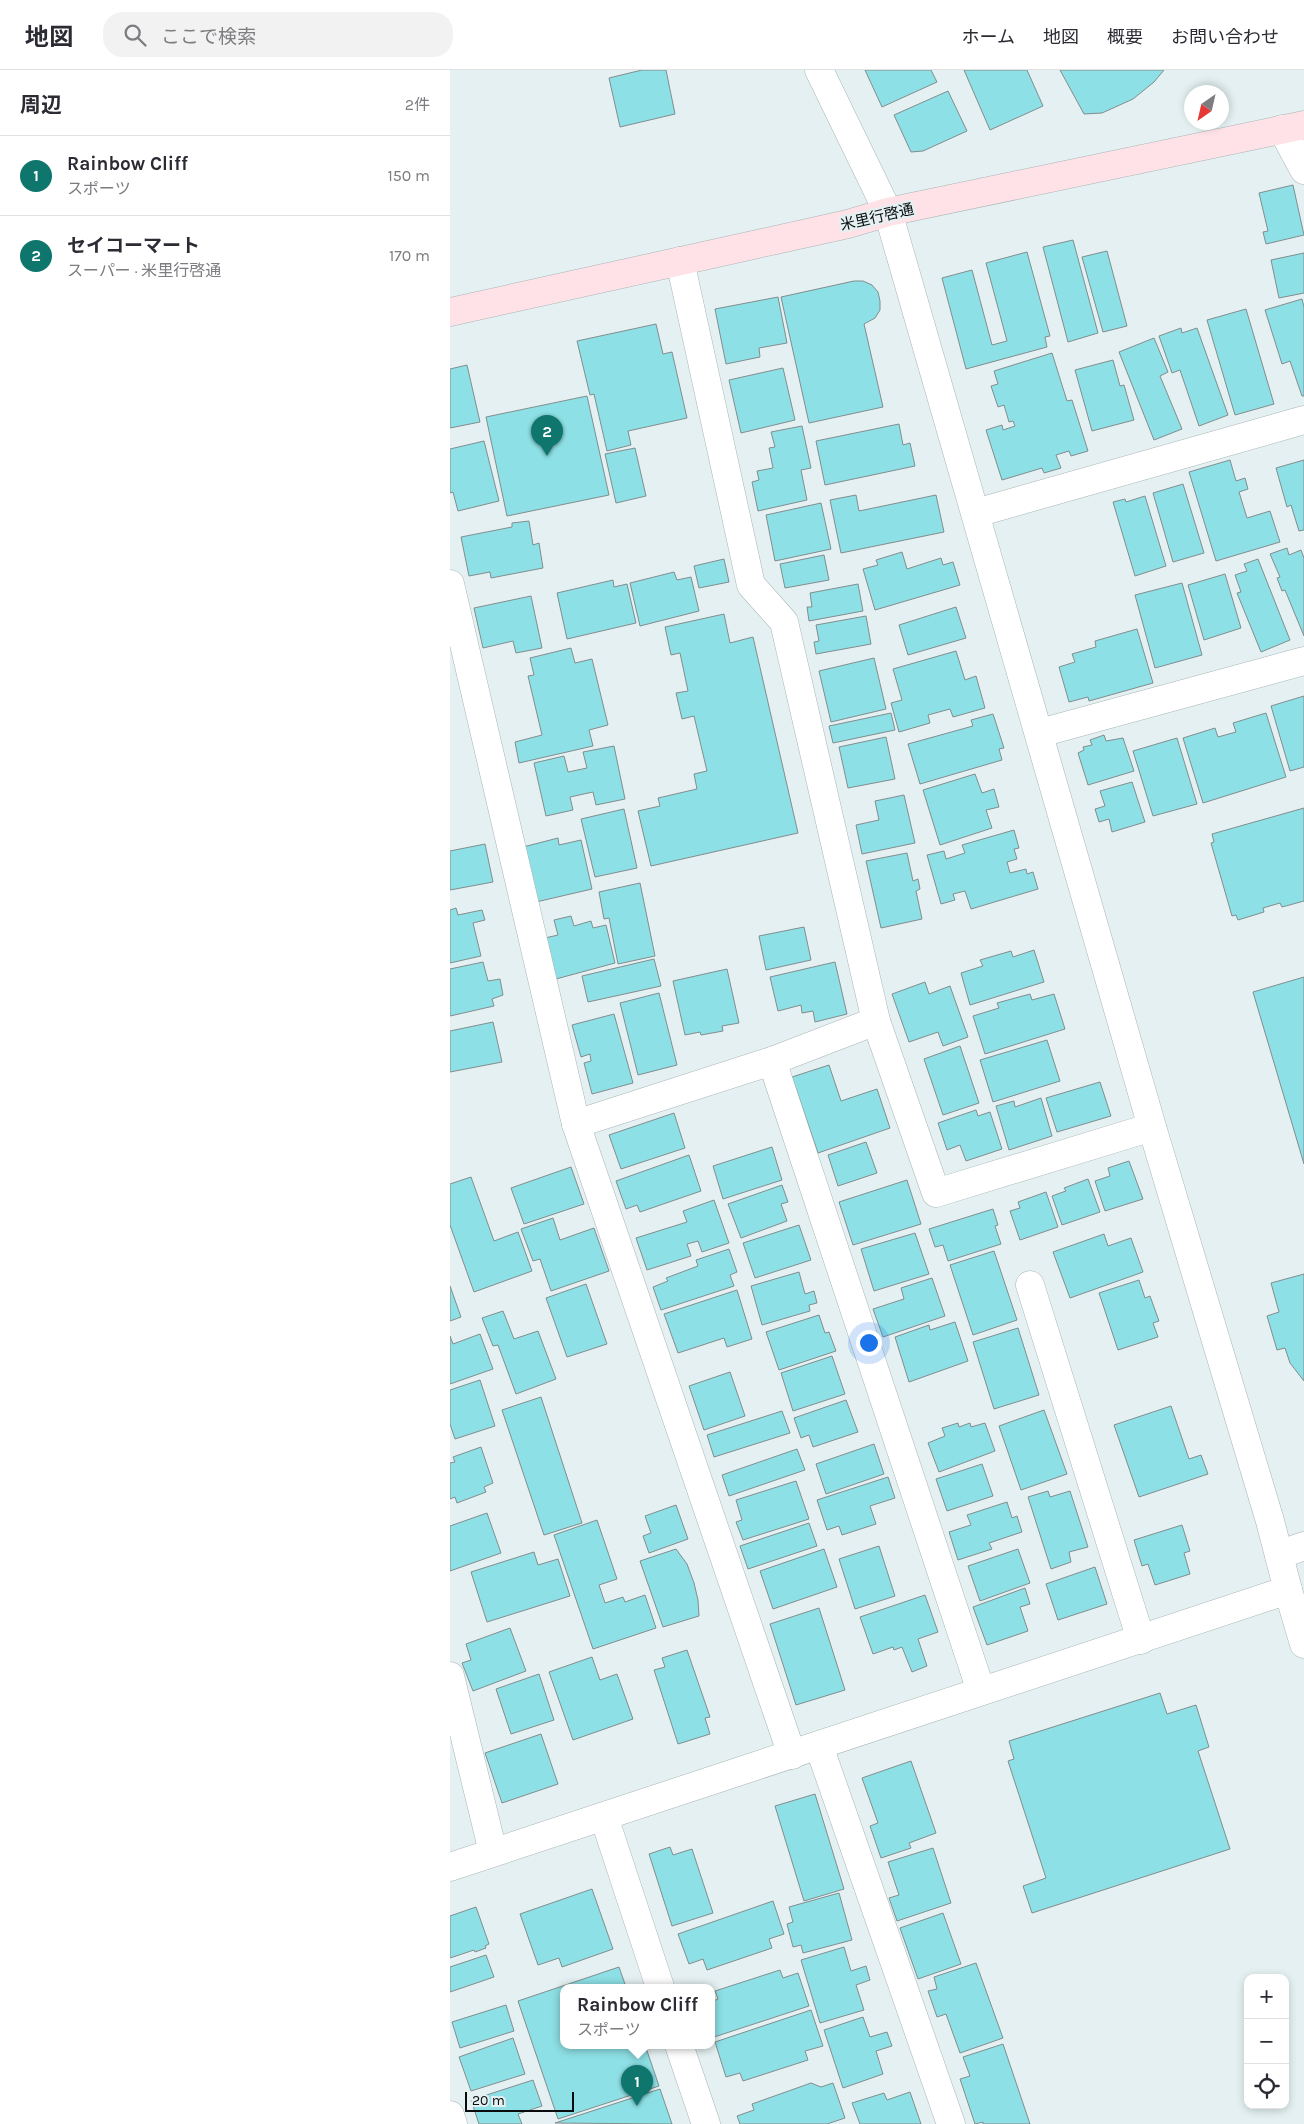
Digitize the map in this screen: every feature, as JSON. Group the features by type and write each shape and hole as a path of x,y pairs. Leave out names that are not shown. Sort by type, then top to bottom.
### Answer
{"street":[{"path":"819,70 888,212 1040,733 1152,1127 1292,1550 1288,1590 1304,1644"},
{"path":"1293,127 1304,170"},
{"name":"米里行啓通","path":"450,312 848,224 888,212 1293,127"},
{"path":"680,261 751,585 784,622 876,1021 936,1193 1152,1127"},
{"path":"976,513 1304,420"},
{"path":"450,584 576,1124 792,1755"},
{"path":"1040,733 1304,660"},
{"path":"576,1124 772,1061 876,1021"},
{"path":"772,1061 981,1691"},
{"path":"1030,1285 1141,1640"},
{"path":"450,1866 604,1817 1288,1590"},
{"path":"450,1676 493,1852"},
{"path":"819,1746 951,2124"},
{"path":"604,1817 659,1984"},
{"path":"680,2049 706,2124"},
{"path":"450,2115 453,2124"}],"building":[{"path":"642,70 666,70 675,114 620,127 609,78"},
{"path":"865,70 931,70 937,82 882,107"},
{"path":"964,70 1027,70 1043,106 990,130"},
{"path":"1060,70 1164,70 1154,82 1133,99 1102,113 1084,114"},
{"path":"948,91 967,131 923,151 911,152 894,115"},
{"path":"1293,185 1304,235 1266,244 1263,232 1268,231 1259,193"},
{"path":"1073,240 1098,333 1068,342 1043,247"},
{"path":"1107,251 1127,326 1103,332 1082,257"},
{"path":"1027,252 1050,336 1045,337 1047,347 966,369 942,278 972,270 992,345 1007,341 986,263"},
{"path":"1304,253 1304,293 1279,298 1271,260"},
{"path":"854,281 863,281 872,285 878,292 880,310 875,318 864,324 883,407 809,423 781,297"},
{"path":"778,297 787,343 759,348 760,357 726,364 715,309"},
{"path":"1302,299 1304,307 1304,396 1302,396 1290,361 1282,364 1265,310"},
{"path":"1246,309 1274,404 1235,415 1207,320"},
{"path":"656,324 663,354 672,352 687,418 628,431 631,445 607,451 594,394 590,395 577,341"},
{"path":"1181,328 1182,333 1197,328 1228,415 1199,426 1180,370 1172,373 1159,336"},
{"path":"1154,338 1168,372 1160,376 1182,429 1154,440 1119,352"},
{"path":"1052,353 1067,401 1072,400 1088,451 1071,456 1069,451 1056,455 1061,468 1044,473 1042,468 1002,480 986,430 1002,425 1003,430 1015,426 1013,421 1009,422 1004,405 998,407 991,386 998,384 994,371"},
{"path":"1113,360 1120,386 1124,385 1134,420 1092,431 1075,370"},
{"path":"467,365 480,422 450,428 450,369"},
{"path":"783,368 795,420 741,433 729,380"},
{"path":"587,396 609,495 507,516 486,417"},
{"path":"899,424 903,445 910,443 915,466 825,485 816,441"},
{"path":"802,426 811,468 801,470 807,500 758,511 752,482 759,480 757,471 773,468 769,448 775,447 771,432"},
{"path":"484,441 499,501 458,511 453,492 450,493 450,449"},
{"path":"635,448 646,496 616,503 605,454"},
{"path":"1230,460 1236,481 1245,478 1248,489 1239,492 1247,518 1270,511 1280,542 1216,561 1189,472"},
{"path":"1304,460 1304,530 1299,531 1291,505 1287,507 1276,468"},
{"path":"1183,484 1204,553 1173,562 1153,493"},
{"path":"856,495 859,511 936,495 944,532 841,553 830,500"},
{"path":"1145,496 1166,566 1135,576 1113,502 1125,499 1126,502"},
{"path":"821,503 831,549 775,561 766,515"},
{"path":"529,521 533,545 539,543 543,568 491,578 490,572 469,576 461,537 512,527 512,523"},
{"path":"1287,548 1289,555 1301,550 1304,558 1304,636 1285,590 1282,591 1277,578 1280,577 1270,554"},
{"path":"902,552 907,569 941,558 943,565 953,562 960,585 875,610 863,569 878,565 876,560"},
{"path":"824,555 829,580 785,588 780,564"},
{"path":"724,559 729,582 699,588 694,566"},
{"path":"1258,559 1290,640 1261,652 1237,593 1241,592 1235,575 1247,571 1244,564"},
{"path":"674,572 677,580 691,577 699,611 640,626 630,583"},
{"path":"1225,574 1241,628 1204,640 1188,585"},
{"path":"613,580 614,587 627,584 636,623 567,639 557,593"},
{"path":"1182,583 1202,655 1155,668 1135,595"},
{"path":"858,584 863,611 809,621 807,607 812,607 810,593"},
{"path":"531,596 542,648 516,653 513,641 483,648 474,608"},
{"path":"956,607 966,638 908,655 899,625"},
{"path":"724,614 730,643 753,637 798,833 651,866 638,811 660,806 658,798 697,789 694,774 707,771 694,716 682,719 676,693 688,691 680,653 671,655 665,627"},
{"path":"866,616 871,644 816,654 814,642 819,641 816,625"},
{"path":"1137,629 1153,683 1089,701 1088,697 1069,702 1059,667 1075,662 1072,654 1096,647 1095,641"},
{"path":"571,648 575,663 592,659 608,725 589,730 593,746 519,763 515,742 542,735 528,676 534,675 530,658"},
{"path":"956,651 965,680 976,676 985,708 953,717 950,709 928,715 930,723 899,732 891,703 902,700 893,669"},
{"path":"874,658 886,709 831,722 819,671"},
{"path":"1304,696 1304,767 1290,771 1271,706"},
{"path":"891,713 895,730 833,743 829,726"},
{"path":"1266,713 1286,777 1203,803 1183,738 1215,728 1218,737 1236,732 1233,723"},
{"path":"993,714 1004,748 999,749 1002,760 920,784 908,744 973,726 971,720"},
{"path":"1104,735 1106,741 1123,738 1134,771 1088,785 1078,753 1084,750 1083,747 1092,745 1090,740"},
{"path":"886,737 895,779 848,788 839,747"},
{"path":"1177,738 1197,804 1153,816 1133,751"},
{"path":"614,746 625,799 596,805 593,792 570,797 573,810 546,816 534,763 564,756 568,772 587,768 583,752"},
{"path":"975,774 982,793 994,789 999,807 986,810 992,828 940,845 923,790"},
{"path":"1132,782 1145,822 1112,832 1109,819 1099,822 1095,809 1105,806 1100,791"},
{"path":"904,795 915,843 862,854 856,825 879,820 875,801"},
{"path":"1304,808 1304,901 1282,907 1280,903 1263,908 1264,912 1238,920 1236,915 1232,916 1211,843 1214,842 1212,834"},
{"path":"624,809 637,868 595,877 581,819"},
{"path":"1014,830 1019,848 1014,849 1017,859 1007,862 1010,873 1026,869 1027,874 1033,872 1038,889 971,909 965,891 953,894 955,900 941,904 927,855 944,851 946,859 965,853 962,845"},
{"path":"558,838 559,845 581,840 592,889 536,902 523,847"},
{"path":"485,844 493,882 450,890 450,851"},
{"path":"907,853 913,881 918,879 920,889 916,891 922,919 881,928 866,861"},
{"path":"640,883 655,956 618,964 609,918 604,919 599,892"},
{"path":"456,908 458,915 482,910 485,920 473,923 481,956 450,963 450,910"},
{"path":"571,916 574,926 591,921 593,928 606,925 615,963 556,979 545,938 558,935 554,920"},
{"path":"804,927 811,960 766,970 759,936"},
{"path":"1034,950 1044,982 970,1005 961,973 983,966 980,960 1011,951 1013,957"},
{"path":"654,959 661,986 588,1002 582,976"},
{"path":"483,962 488,981 500,979 503,995 492,999 494,1006 450,1016 450,969"},
{"path":"835,962 847,1014 815,1022 813,1011 802,1013 801,1005 778,1011 770,977"},
{"path":"727,969 739,1023 722,1026 723,1031 701,1035 700,1032 685,1035 673,981"},
{"path":"1304,977 1304,1164 1253,992"},
{"path":"925,982 929,994 950,986 968,1037 943,1046 938,1032 909,1042 892,994"},
{"path":"659,993 677,1065 638,1075 620,1003"},
{"path":"1030,994 1032,1000 1054,994 1065,1029 985,1054 973,1016 999,1008 997,1003"},
{"path":"614,1014 633,1083 592,1094 584,1063 591,1061 590,1054 581,1057 572,1025"},
{"path":"493,1022 502,1062 450,1072 450,1031"},
{"path":"1047,1040 1060,1081 993,1102 980,1060"},
{"path":"960,1046 979,1103 943,1115 924,1059"},
{"path":"829,1065 841,1101 877,1089 890,1128 818,1153 792,1077"},
{"path":"1100,1082 1111,1116 1057,1132 1046,1098"},
{"path":"1041,1098 1052,1136 1009,1150 996,1106 1014,1101 1015,1107"},
{"path":"976,1110 978,1116 990,1112 1002,1149 966,1161 960,1145 947,1150 938,1123"},
{"path":"674,1113 685,1148 621,1169 609,1135"},
{"path":"866,1142 877,1173 838,1186 828,1155"},
{"path":"772,1147 782,1180 723,1199 713,1166"},
{"path":"689,1155 701,1191 640,1212 637,1205 626,1209 616,1181"},
{"path":"1129,1161 1143,1199 1105,1211 1095,1181 1110,1176 1108,1168"},
{"path":"571,1167 584,1204 524,1224 511,1188"},
{"path":"471,1177 494,1241 518,1232 532,1271 474,1292 450,1225 450,1184"},
{"path":"1088,1179 1100,1212 1062,1225 1052,1196 1066,1191 1064,1188"},
{"path":"907,1180 921,1224 853,1245 839,1202"},
{"path":"782,1185 788,1202 781,1204 787,1221 741,1238 728,1204"},
{"path":"1046,1192 1058,1227 1020,1240 1010,1211 1020,1208 1018,1202"},
{"path":"714,1200 729,1243 702,1252 698,1241 687,1244 691,1256 647,1270 636,1238 687,1222 683,1211"},
{"path":"993,1209 998,1225 995,1226 1001,1244 948,1261 943,1245 935,1247 929,1229"},
{"path":"553,1218 560,1240 594,1228 609,1271 551,1291 540,1259 533,1261 521,1229"},
{"path":"799,1225 811,1260 755,1278 743,1243"},
{"path":"915,1233 929,1274 874,1291 861,1249"},
{"path":"1104,1234 1108,1246 1131,1238 1143,1272 1070,1298 1053,1252"},
{"path":"729,1249 737,1272 730,1275 734,1286 661,1310 653,1287 668,1281 666,1278 698,1266 696,1260"},
{"path":"994,1251 1017,1320 973,1335 950,1265"},
{"path":"799,1272 805,1294 814,1291 817,1303 809,1305 810,1311 762,1325 751,1286"},
{"path":"1304,1274 1304,1381 1290,1363 1285,1348 1277,1350 1267,1316 1279,1312 1271,1283"},
{"path":"932,1278 945,1316 883,1337 873,1309 904,1299 901,1288"},
{"path":"1139,1280 1145,1298 1150,1296 1159,1321 1153,1323 1158,1337 1118,1350 1099,1293"},
{"path":"586,1284 607,1344 567,1357 546,1298"},
{"path":"450,1286 461,1317 450,1321"},
{"path":"737,1290 752,1339 727,1347 724,1338 678,1353 664,1314"},
{"path":"503,1311 514,1339 538,1331 556,1379 516,1394 498,1345 493,1346 482,1318"},
{"path":"819,1315 825,1333 829,1332 836,1351 779,1370 766,1332"},
{"path":"955,1322 968,1361 909,1382 895,1337 929,1325 930,1330"},
{"path":"1018,1328 1039,1395 994,1409 973,1342"},
{"path":"480,1334 493,1369 450,1384 450,1336 453,1344"},
{"path":"832,1356 845,1394 793,1411 781,1373"},
{"path":"730,1372 745,1416 704,1430 689,1386"},
{"path":"480,1380 495,1426 455,1439 450,1424 450,1390"},
{"path":"541,1397 582,1523 544,1535 502,1410"},
{"path":"846,1400 858,1432 813,1447 809,1435 801,1438 794,1418"},
{"path":"1171,1406 1189,1459 1201,1455 1208,1474 1139,1497 1114,1425"},
{"path":"1044,1410 1067,1474 1021,1490 999,1426"},
{"path":"782,1411 790,1433 714,1457 707,1435"},
{"path":"958,1423 959,1427 970,1423 971,1427 985,1423 995,1451 939,1472 928,1443 945,1436 942,1428"},
{"path":"874,1444 884,1474 826,1494 816,1464"},
{"path":"481,1447 493,1483 484,1487 486,1492 457,1503 455,1497 450,1499 450,1463 455,1462 453,1457"},
{"path":"797,1449 805,1470 729,1496 722,1475"},
{"path":"982,1464 993,1496 947,1511 936,1479"},
{"path":"888,1477 895,1498 870,1506 876,1524 842,1535 839,1526 827,1530 817,1500"},
{"path":"796,1481 809,1519 743,1540 736,1522 742,1520 736,1500"},
{"path":"1048,1491 1050,1497 1070,1491 1088,1547 1069,1552 1071,1562 1051,1569 1028,1497"},
{"path":"1007,1502 1012,1518 1017,1516 1022,1532 989,1543 992,1549 958,1560 949,1532 971,1525 967,1515"},
{"path":"676,1505 688,1539 649,1553 643,1536 651,1533 645,1516"},
{"path":"487,1513 501,1553 450,1571 450,1526"},
{"path":"597,1520 617,1579 599,1585 605,1603 623,1597 625,1602 645,1595 656,1628 593,1649 554,1535"},
{"path":"809,1523 817,1546 748,1569 740,1546"},
{"path":"1182,1525 1190,1551 1184,1553 1190,1574 1155,1585 1148,1564 1142,1566 1134,1540"},
{"path":"879,1546 895,1596 855,1609 839,1559"},
{"path":"676,1549 687,1564 694,1583 699,1616 663,1627 640,1561"},
{"path":"824,1549 837,1587 773,1609 760,1571"},
{"path":"1018,1549 1030,1583 980,1601 968,1566"},
{"path":"534,1552 538,1565 558,1559 570,1596 487,1622 471,1572"},
{"path":"1095,1567 1107,1604 1058,1620 1046,1584"},
{"path":"1025,1588 1030,1604 1020,1607 1028,1631 987,1645 973,1607"},
{"path":"925,1595 938,1632 918,1639 927,1666 912,1672 902,1647 894,1650 893,1647 873,1654 860,1617"},
{"path":"819,1608 845,1690 796,1705 770,1624"},
{"path":"510,1628 526,1671 473,1691 462,1663 471,1660 466,1644"},
{"path":"687,1650 710,1717 705,1718 710,1734 678,1744 654,1670 665,1667 662,1658"},
{"path":"592,1657 600,1680 617,1674 633,1719 573,1740 549,1672"},
{"path":"539,1674 554,1720 511,1734 496,1689"},
{"path":"1160,1693 1167,1714 1196,1705 1209,1747 1198,1751 1230,1849 1032,1913 1023,1886 1046,1878 1008,1761 1014,1759 1009,1741"},
{"path":"541,1734 558,1784 502,1803 485,1753"},
{"path":"911,1761 936,1833 909,1843 911,1848 881,1858 870,1826 878,1823 862,1778"},
{"path":"815,1794 844,1889 804,1901 775,1806"},
{"path":"670,1847 673,1855 692,1849 713,1913 672,1926 649,1854"},
{"path":"933,1848 951,1903 897,1921 889,1898 899,1895 888,1862"},
{"path":"592,1889 613,1949 562,1967 559,1958 538,1965 520,1914"},
{"path":"839,1893 852,1940 803,1953 801,1945 793,1947 787,1924 793,1922 789,1907"},
{"path":"773,1901 784,1934 769,1939 772,1948 707,1970 703,1959 689,1964 678,1934"},
{"path":"476,1907 489,1944 485,1946 486,1948 475,1952 474,1950 450,1958 450,1916"},
{"path":"943,1913 961,1964 918,1979 900,1928"},
{"path":"844,1947 851,1971 866,1966 870,1980 856,1985 864,2010 820,2023 801,1960"},
{"path":"486,1955 494,1977 450,1992 450,1967"},
{"path":"976,1963 1003,2038 960,2053 946,2014 937,2017 928,1991 937,1989 934,1977"},
{"path":"619,1967 625,1984 568,1984"},
{"path":"780,1970 783,1978 798,1973 809,2006 715,2037 715,2000 718,1999 715,1991"},
{"path":"560,1987 560,2049 646,2049 659,2086 558,2119 518,2001"},
{"path":"506,2005 514,2031 460,2048 452,2022"},
{"path":"811,2010 823,2046 805,2051 808,2060 743,2081 740,2073 726,2077 715,2042"},
{"path":"863,2017 870,2037 887,2032 892,2046 876,2051 883,2074 843,2088 824,2030"},
{"path":"513,2038 525,2074 471,2091 459,2057"},
{"path":"1003,2044 1030,2124 983,2124 983,2122 975,2124 960,2079 970,2076 963,2057"},
{"path":"533,2080 542,2106 518,2114 522,2124 479,2124 471,2100"},
{"path":"811,2083 821,2087 833,2083 845,2118 827,2124 740,2124 737,2116 754,2110 752,2104"},
{"path":"660,2089 672,2124 555,2123"},
{"path":"910,2092 921,2124 860,2124 852,2103 884,2093 887,2100"}],"place":[{"name":"セイコーマート","path":"547,456"},
{"name":"Rainbow Cliff","path":"637,2106"}]}
